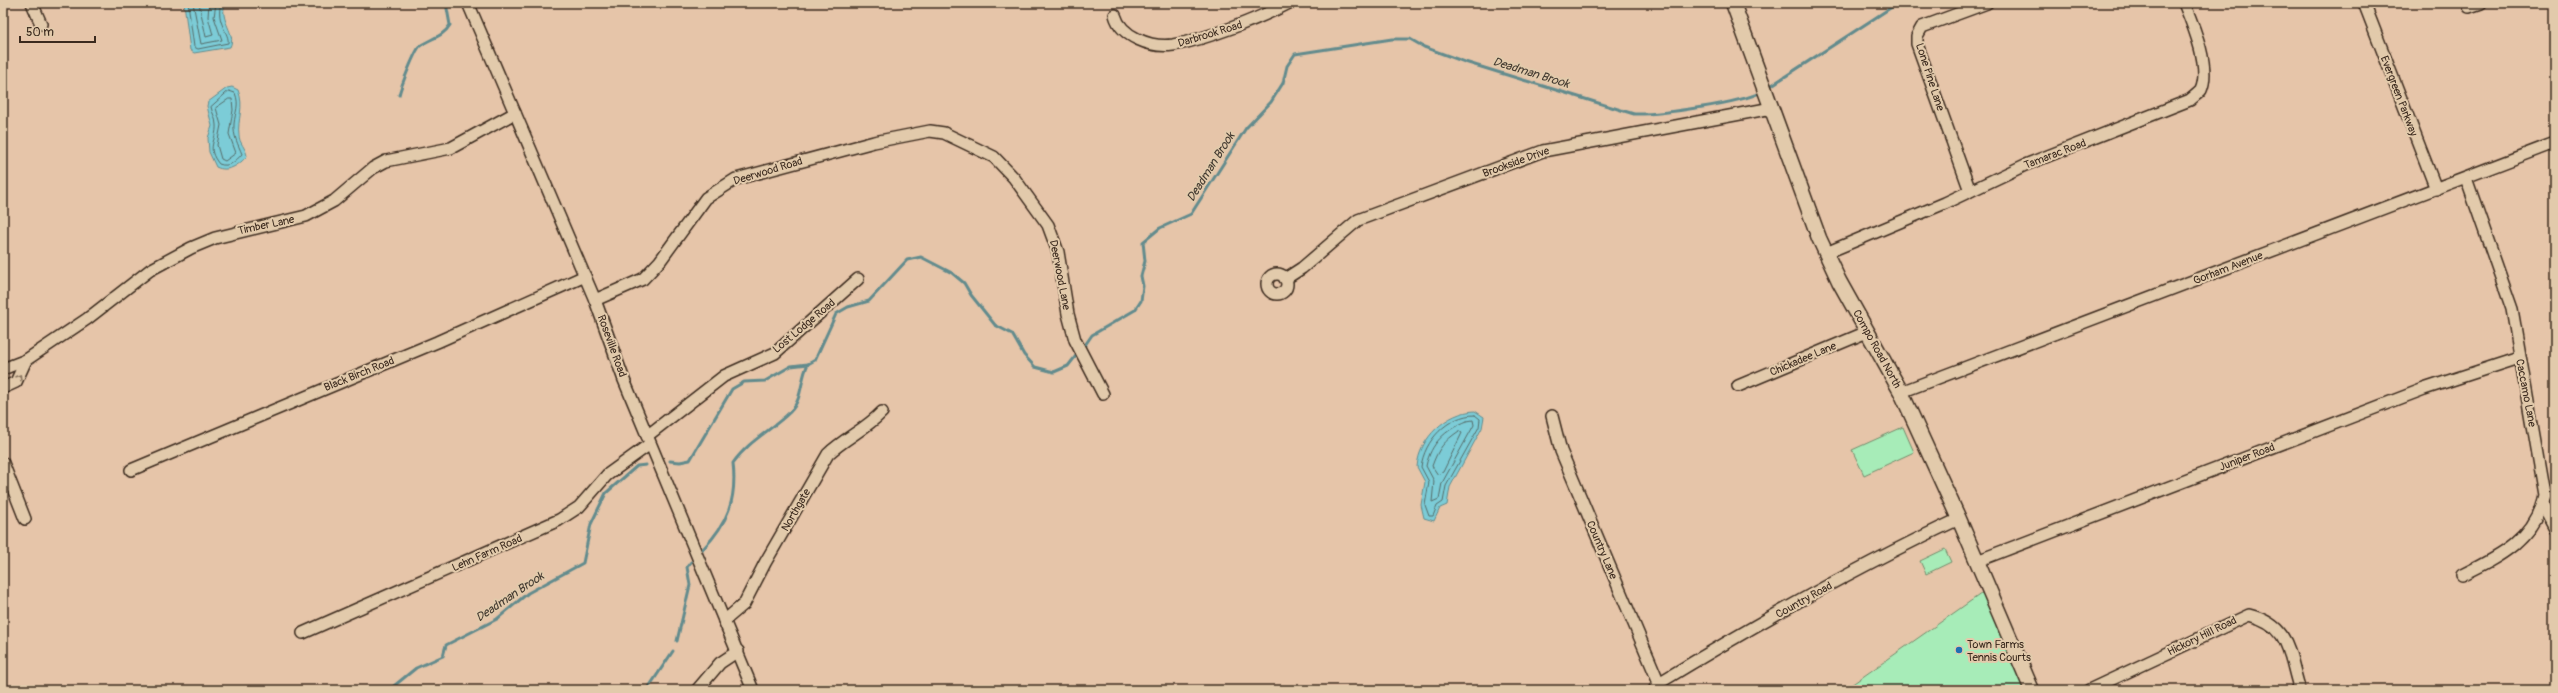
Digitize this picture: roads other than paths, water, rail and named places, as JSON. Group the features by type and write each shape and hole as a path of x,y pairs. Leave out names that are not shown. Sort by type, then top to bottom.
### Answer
{"main road":[{"name":"Compo Road North","path":"1733,3 1812,220 1826,253 1867,332 1901,392 1959,519 2032,690"}],"street":[{"path":"32,3 41,24"},
{"name":"Roseville Road","path":"468,3 595,300 649,440 753,690"},
{"name":"Darbrook Road","path":"1116,15 1122,30 1129,35 1150,43 1173,45 1243,24 1289,3"},
{"name":"Lone Pine Lane","path":"1970,191 1917,44 1917,36 1922,27 1986,3"},
{"name":"Tamarac Road","path":"1826,253 1970,191 2025,165 2190,100 2200,90 2203,73 2199,43 2184,3"},
{"name":"Evergreen Parkway","path":"2364,3 2436,189"},
{"path":"2469,7 2481,3"},
{"name":"Brookside Drive","path":"1285,279 1302,268 1358,220 1536,154 1562,146 1772,108"},
{"name":"Timber Lane","path":"3,369 26,360 87,319 150,270 191,248 215,238 306,216 334,201 372,168 386,161 451,148 515,113"},
{"name":"Deerwood Road","path":"595,300 643,279 660,261 706,198 736,180 874,142 916,134 938,132 961,140"},
{"name":"Deerwood Lane","path":"961,140 984,150 1003,165 1048,225 1058,252 1068,314 1080,350 1103,394"},
{"name":"Gorham Avenue","path":"1901,392 2555,143"},
{"name":"Caccamo Lane","path":"2462,575 2494,559 2519,541 2531,528 2542,504 2542,474 2519,358 2512,309 2466,178"},
{"name":"Black Birch Road","path":"131,470 437,342 585,276"},
{"name":"Lost Lodge Road","path":"649,440 724,376 775,353 858,279"},
{"name":"Chickadee Lane","path":"1738,386 1867,332"},
{"name":"Juniper Road","path":"1977,561 2424,388 2519,358"},
{"path":"3,387 16,382 26,360"},
{"name":"Northgate","path":"724,621 744,604 765,563 828,454 841,442 862,430 882,412"},
{"name":"Country Lane","path":"1552,416 1561,451 1656,687"},
{"name":"Lehn Farm Road","path":"304,633 559,520 579,507 607,475 649,440"},
{"path":"3,463 25,519"},
{"path":"2542,504 2555,529"},
{"name":"Country Road","path":"1656,687 1737,636 1910,542 1959,519"},
{"name":"Hickory Hill Road","path":"2089,690 2249,615 2261,618 2276,626 2283,635 2300,690"},
{"path":"697,690 720,663 738,652"}],"water":[{"path":"184,3 225,3 224,16 232,42 230,47 194,53 190,50"},
{"path":"232,87 238,90 240,96 241,107 239,138 247,156 229,169 220,169 216,167 209,152 208,138 212,126 207,106 208,102 227,88"},
{"path":"1475,411 1484,417 1482,428 1450,487 1447,505 1440,508 1434,521 1424,518 1421,505 1425,482 1417,467 1423,446 1436,428 1454,416"}],"waterway":[{"path":"399,95 408,69 420,46 440,35 450,25 446,3"},
{"name":"Deadman Brook","path":"1769,87 1898,3"},
{"name":"Deadman Brook","path":"1083,348 1092,335 1135,310 1141,301 1143,286 1141,276 1145,261 1143,242 1160,228 1191,214 1246,128 1271,102 1283,83 1287,66 1295,54 1392,39 1410,39 1424,47 1465,62 1634,114 1661,113 1699,108 1737,100 1761,92"},
{"name":"Deadman Brook","path":"670,461 680,462 690,460 732,389 744,382 765,381 791,366 808,364 815,360 836,314 848,307 869,301 907,260 921,257 952,273 964,283 971,295 995,325 1012,334 1024,355 1035,367 1054,372 1068,366 1079,352"},
{"path":"703,549 719,530 729,510 734,488 733,463 746,448 783,418 794,407 808,364"},
{"name":"Deadman Brook","path":"389,690 416,668 443,656 446,645 497,619 528,593 583,563 591,524 606,493 637,466 646,465"},
{"path":"677,641 690,585 687,567 691,562"},
{"path":"647,690 673,651"}],"place":[{"name":"Town Farms Tennis Courts","path":"1959,650"}]}
